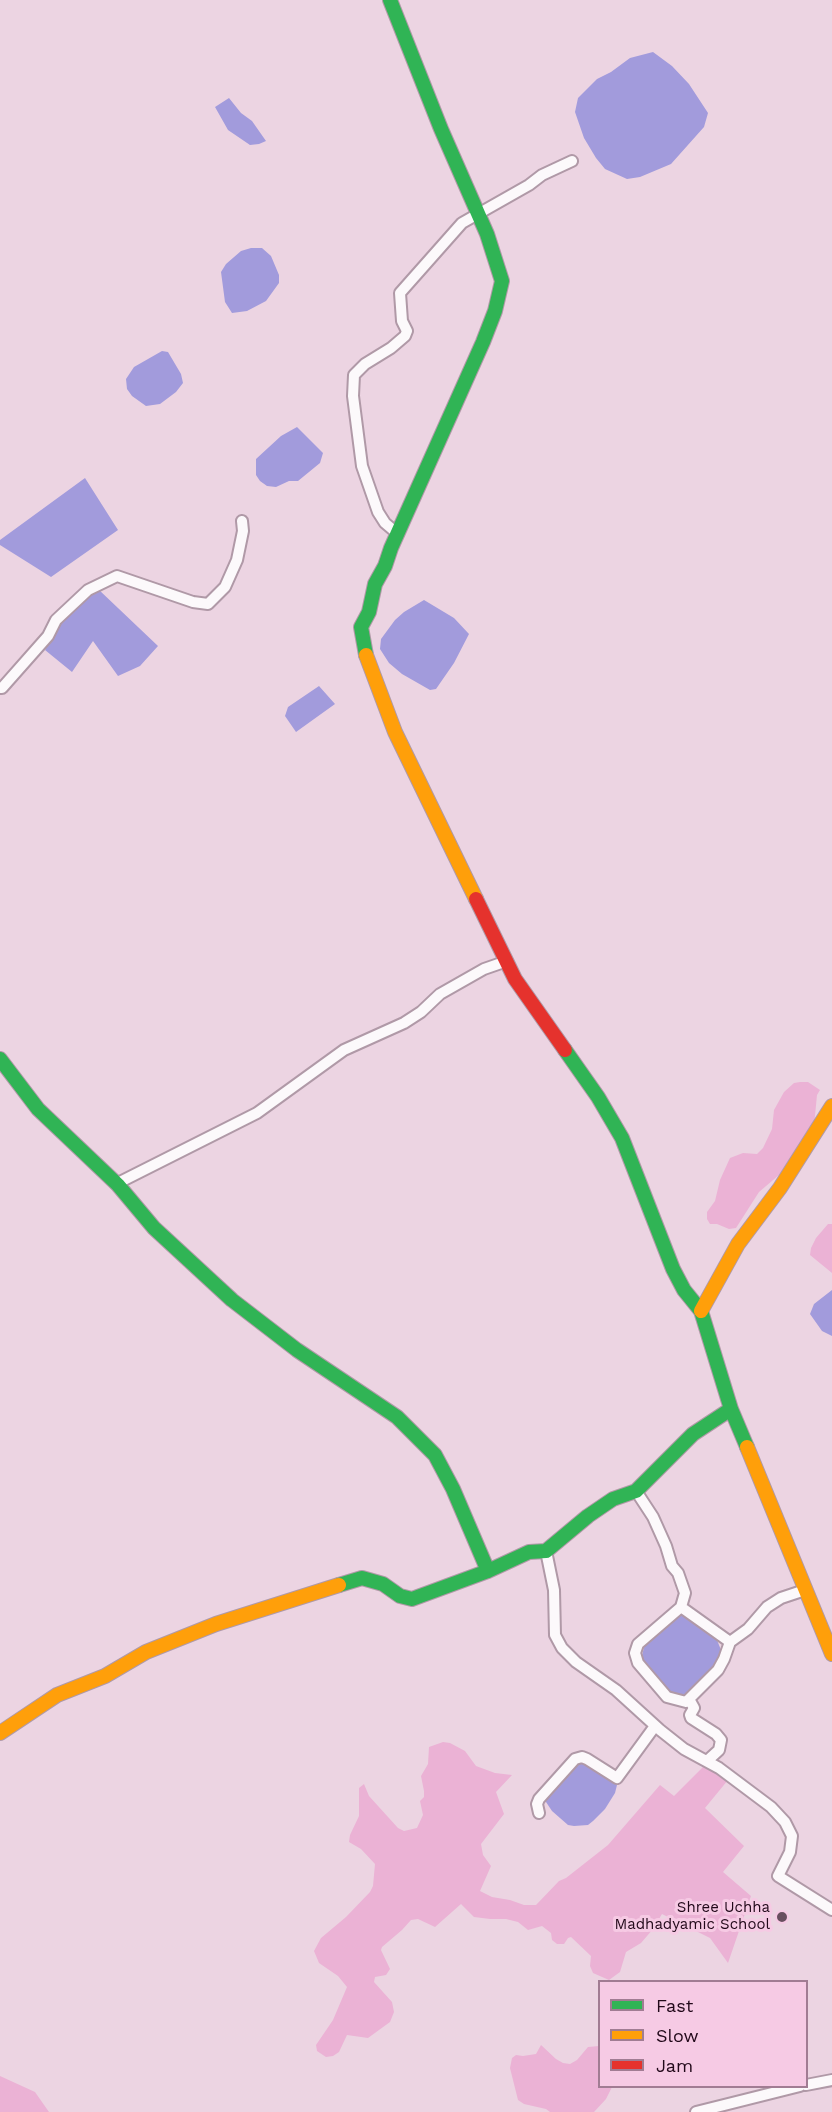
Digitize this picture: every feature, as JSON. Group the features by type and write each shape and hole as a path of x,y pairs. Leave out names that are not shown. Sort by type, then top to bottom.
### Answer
{"main road":[{"path":"390,0 441,129 478,214 502,281 495,311 386,566 375,584 369,612 361,627 365,654 395,732 431,810 515,978 598,1097 622,1138 641,1181 673,1269 684,1290 701,1311 731,1409 832,1654"},
{"path":"0,1059 38,1109 116,1184 154,1228 232,1300 274,1334 397,1417 435,1455 453,1489 488,1571"},
{"path":"701,1311 738,1244 780,1188 832,1106"},
{"path":"0,1733 57,1695 105,1676 146,1652 216,1623 362,1578 383,1584 400,1596 412,1599 488,1571 529,1552 546,1551 588,1516 613,1499 636,1491 693,1434 731,1409"}],"street":[{"path":"398,534 384,523 378,512 362,466 353,396 354,375 365,364 391,348 405,336 407,331 402,321 400,293 462,223 543,175 573,161"},
{"path":"0,688 48,636 56,620 88,590 117,576 193,602 208,604 225,587 237,560 243,531 242,521"},
{"path":"116,1184 257,1113 344,1050 404,1023 421,1012 440,994 484,969 507,961"},
{"path":"636,1491 653,1517 685,1593 681,1607 638,1644 635,1653 638,1663 668,1697 686,1702 718,1670 730,1642 748,1629 767,1607 781,1598 805,1590"},
{"path":"546,1551 555,1590 555,1635 562,1648 576,1662 616,1690 684,1749 707,1761 745,1787 754,1796 763,1800 790,1829 792,1842 778,1876 832,1910"},
{"path":"681,1607 730,1642"},
{"path":"689,1699 694,1708 690,1715 692,1718 717,1734 722,1743 707,1761"},
{"path":"539,1813 537,1804 539,1799 575,1759 582,1757 587,1759 617,1778 655,1726"},
{"path":"808,2085 832,2080"},
{"path":"696,2112 792,2088"}],"shaded area":[{"path":"653,52 672,66 689,84 708,113 704,127 671,164 640,177 627,179 605,169 596,158 584,138 575,112 578,98 597,79 630,58"},
{"path":"229,98 241,113 252,121 266,141 250,145 228,130 215,107"},
{"path":"262,248 271,256 279,275 279,283 266,301 247,311 232,313 225,302 221,272 226,264 241,251"},
{"path":"162,351 168,352 181,374 183,383 176,392 160,404 146,406 132,396 127,389 126,379 134,367"},
{"path":"297,427 323,453 320,463 298,481 289,481 276,487 267,486 256,475 256,459 281,436"},
{"path":"85,478 118,530 51,577 0,545 0,540"},
{"path":"98,589 158,646 140,666 118,676 93,641 72,672 45,650 62,619"},
{"path":"424,600 454,618 469,634 454,663 436,689 430,690 402,674 389,663 380,649 381,639 395,620"},
{"path":"319,686 335,704 296,732 285,716 288,707"},
{"path":"808,1082 820,1090 817,1095 814,1126 786,1169 759,1192 736,1228 729,1229 710,1224 707,1212 715,1201 720,1180 730,1158 743,1153 757,1154 763,1148 772,1129 774,1110 784,1092 794,1083"},
{"path":"828,1224 832,1224 832,1273 810,1255 816,1238"},
{"path":"832,1290 832,1336 822,1331 810,1314 814,1304"},
{"path":"685,1613 717,1640 723,1655 717,1665 688,1694 682,1697 669,1692 641,1659 645,1644 676,1617"},
{"path":"443,1742 465,1751 476,1766 495,1773 512,1775 496,1792 504,1814 481,1844 483,1855 491,1866 480,1891 492,1897 524,1905 536,1905 559,1881 608,1845 660,1785 674,1796 707,1763 728,1780 705,1808 744,1846 723,1872 751,1896 728,1963 710,1938 662,1914 641,1943 626,1952 620,1972 609,1980 593,1973 590,1966 591,1956 571,1937 564,1944 557,1944 552,1940 551,1933 542,1926 528,1930 518,1922 506,1919 474,1917 461,1904 435,1927 418,1919 411,1920 382,1947 381,1950 390,1969 386,1975 375,1977 374,1982 392,2002 394,2012 390,2022 368,2038 347,2035 339,2052 333,2056 326,2057 317,2051 316,2045 333,2020 347,1987 338,1976 319,1963 314,1951 321,1938 346,1917 373,1886 375,1864 361,1849 349,1842 359,1816 359,1788 364,1784 369,1796 398,1828 404,1831 417,1828 423,1815 420,1801 424,1797 421,1776 428,1764 429,1747"},
{"path":"579,1759 617,1785 605,1809 593,1821 588,1825 574,1826 568,1825 552,1811 544,1799"},
{"path":"541,2045 556,2059 570,2064 577,2060 588,2047 598,2046 598,2088 612,2088 606,2099 594,2112 550,2112 524,2104 518,2100 510,2068 512,2058 516,2055 536,2054"},
{"path":"0,2076 35,2092 49,2112 0,2112"}],"traffic: fast":[{"path":"366,655 361,627 369,612 375,584 483,342 495,311 502,281 487,234 441,129 390,0"},
{"path":"565,1050 598,1097 622,1138 673,1269 684,1290 701,1311 731,1409 747,1447"},
{"path":"0,1059 38,1109 118,1185 154,1228 232,1300 297,1350 397,1417 435,1455 453,1489 488,1571"},
{"path":"339,1585 362,1578 383,1584 400,1596 412,1599 488,1571 529,1552 546,1551 588,1516 613,1499 636,1491 693,1434 731,1409"}],"traffic: slow":[{"path":"366,655 395,732 476,899"},
{"path":"701,1311 738,1244 780,1188 832,1106"},
{"path":"747,1447 832,1654"},
{"path":"0,1733 57,1695 105,1676 146,1652 216,1624 339,1585"}],"traffic: jam":[{"path":"476,899 515,979 565,1050"}],"place":[{"name":"Shree Uchha Madhadyamic School","path":"782,1917"}]}
